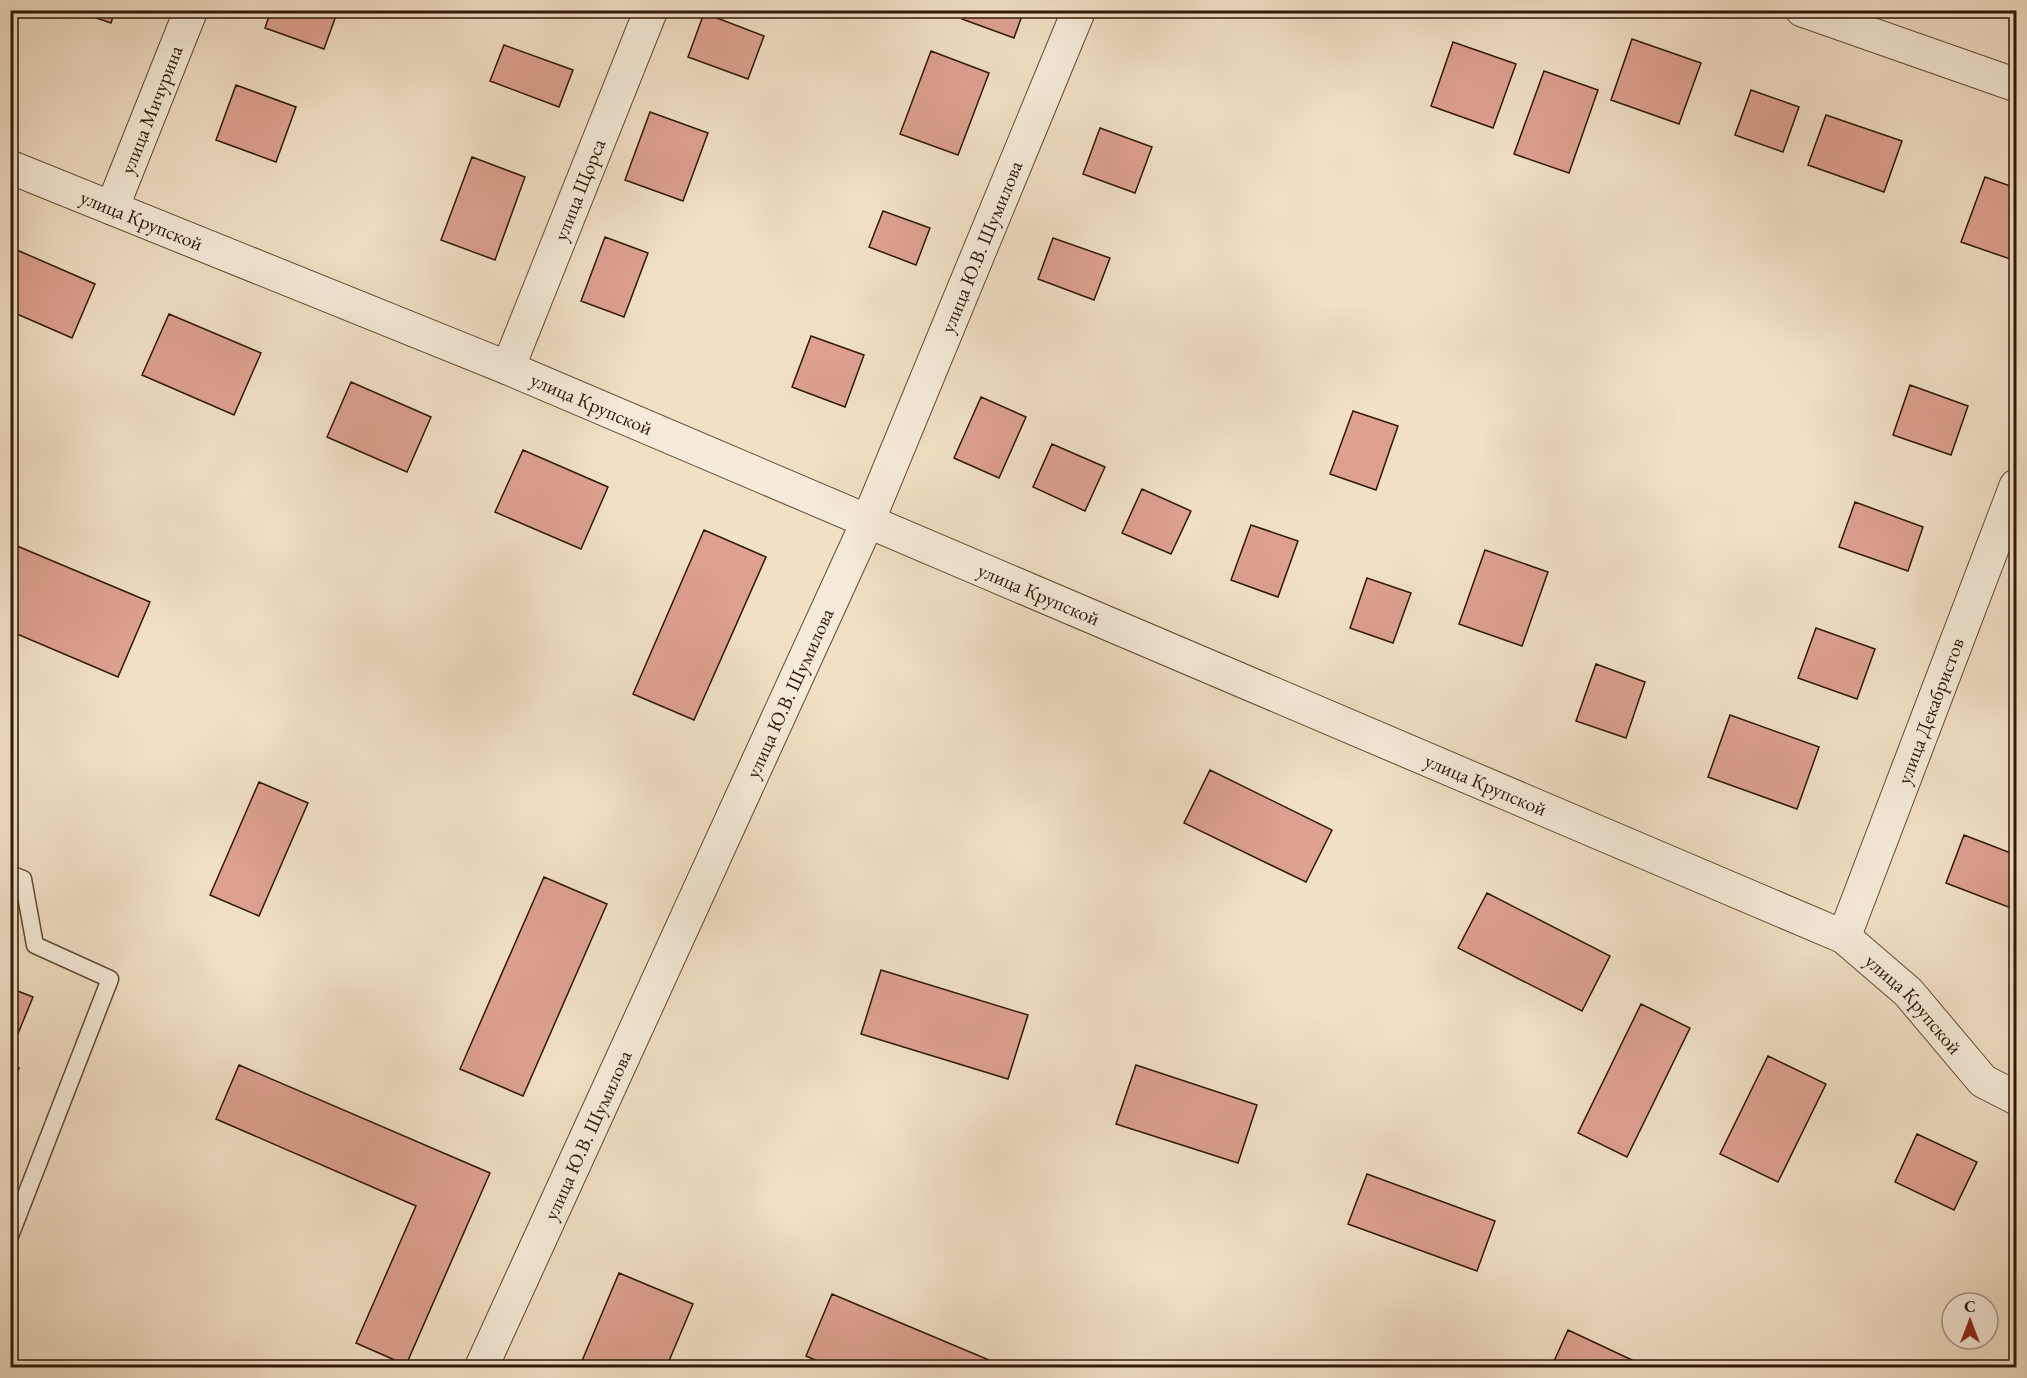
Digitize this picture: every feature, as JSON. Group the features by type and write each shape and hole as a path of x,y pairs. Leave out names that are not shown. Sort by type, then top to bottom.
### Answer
{"street":[{"name":"улица Мичурина","path":"112,207 190,10"},
{"name":"улица Щорса","path":"508,368 651,10"},
{"name":"улица Ю.В. Шумилова","path":"481,1368 868,521 1079,10"},
{"path":"1802,10 2016,85"},
{"name":"улица Крупской","path":"10,167 508,368 1844,937 1908,992 1983,1081 2016,1098"},
{"name":"улица Декабристов","path":"1844,937 2016,486"}],"lane":[{"path":"10,874 23,879 35,945 110,980 10,1236"}],"building":[{"path":"73,10 115,10 111,23"},
{"path":"271,10 338,10 324,49 265,28"},
{"path":"965,10 1024,10 1014,38 962,19"},
{"path":"704,13 764,36 748,79 688,57"},
{"path":"1632,39 1701,63 1679,124 1611,100"},
{"path":"1453,42 1516,64 1493,128 1431,106"},
{"path":"504,45 573,70 559,107 490,81"},
{"path":"931,51 989,73 958,155 900,134"},
{"path":"1544,71 1598,90 1569,173 1514,154"},
{"path":"236,85 296,107 276,162 216,140"},
{"path":"1751,90 1799,107 1783,152 1735,135"},
{"path":"650,112 708,133 683,201 625,180"},
{"path":"1826,115 1902,141 1884,192 1808,165"},
{"path":"1100,128 1152,147 1135,193 1083,174"},
{"path":"472,157 525,177 495,260 441,240"},
{"path":"1985,177 2016,188 2016,261 1961,242"},
{"path":"883,211 930,228 916,265 869,247"},
{"path":"605,237 648,253 624,317 581,301"},
{"path":"1053,238 1110,258 1094,300 1038,279"},
{"path":"10,247 95,284 72,338 10,311"},
{"path":"169,314 261,353 234,415 142,375"},
{"path":"811,336 864,355 845,407 792,387"},
{"path":"351,382 431,417 407,472 327,437"},
{"path":"1910,385 1968,406 1951,455 1893,435"},
{"path":"981,397 1026,417 999,478 954,458"},
{"path":"1353,411 1398,426 1376,490 1330,474"},
{"path":"1052,444 1105,467 1085,511 1033,487"},
{"path":"523,450 608,487 581,549 495,512"},
{"path":"1142,489 1191,511 1171,554 1122,533"},
{"path":"1855,502 1923,527 1908,571 1839,547"},
{"path":"1251,525 1298,541 1278,597 1231,580"},
{"path":"704,530 766,557 694,720 633,694"},
{"path":"10,543 150,602 118,677 10,631"},
{"path":"1485,550 1548,572 1522,646 1459,624"},
{"path":"1367,578 1411,593 1393,643 1350,628"},
{"path":"1816,628 1875,649 1857,699 1798,678"},
{"path":"1596,664 1645,682 1626,738 1576,721"},
{"path":"1730,715 1819,747 1797,809 1708,777"},
{"path":"1210,770 1332,830 1306,882 1184,823"},
{"path":"259,782 308,803 259,916 210,895"},
{"path":"1964,835 2016,855 2016,910 1946,883"},
{"path":"544,877 607,904 523,1096 460,1069"},
{"path":"1487,893 1610,956 1582,1011 1458,948"},
{"path":"881,970 1028,1015 1008,1079 861,1034"},
{"path":"10,988 33,997 10,1053"},
{"path":"1641,1004 1690,1028 1627,1157 1578,1133"},
{"path":"1768,1056 1826,1084 1778,1182 1720,1154"},
{"path":"10,1065 19,1068 10,1089"},
{"path":"239,1065 490,1173 406,1365 356,1343 416,1206 216,1119"},
{"path":"1136,1065 1257,1105 1238,1163 1116,1124"},
{"path":"1917,1134 1977,1162 1954,1210 1895,1182"},
{"path":"1367,1174 1495,1221 1477,1271 1348,1224"},
{"path":"619,1273 693,1304 666,1368 579,1368"},
{"path":"832,1294 1008,1368 834,1368 806,1356"},
{"path":"1568,1330 1649,1368 1551,1368"}]}
